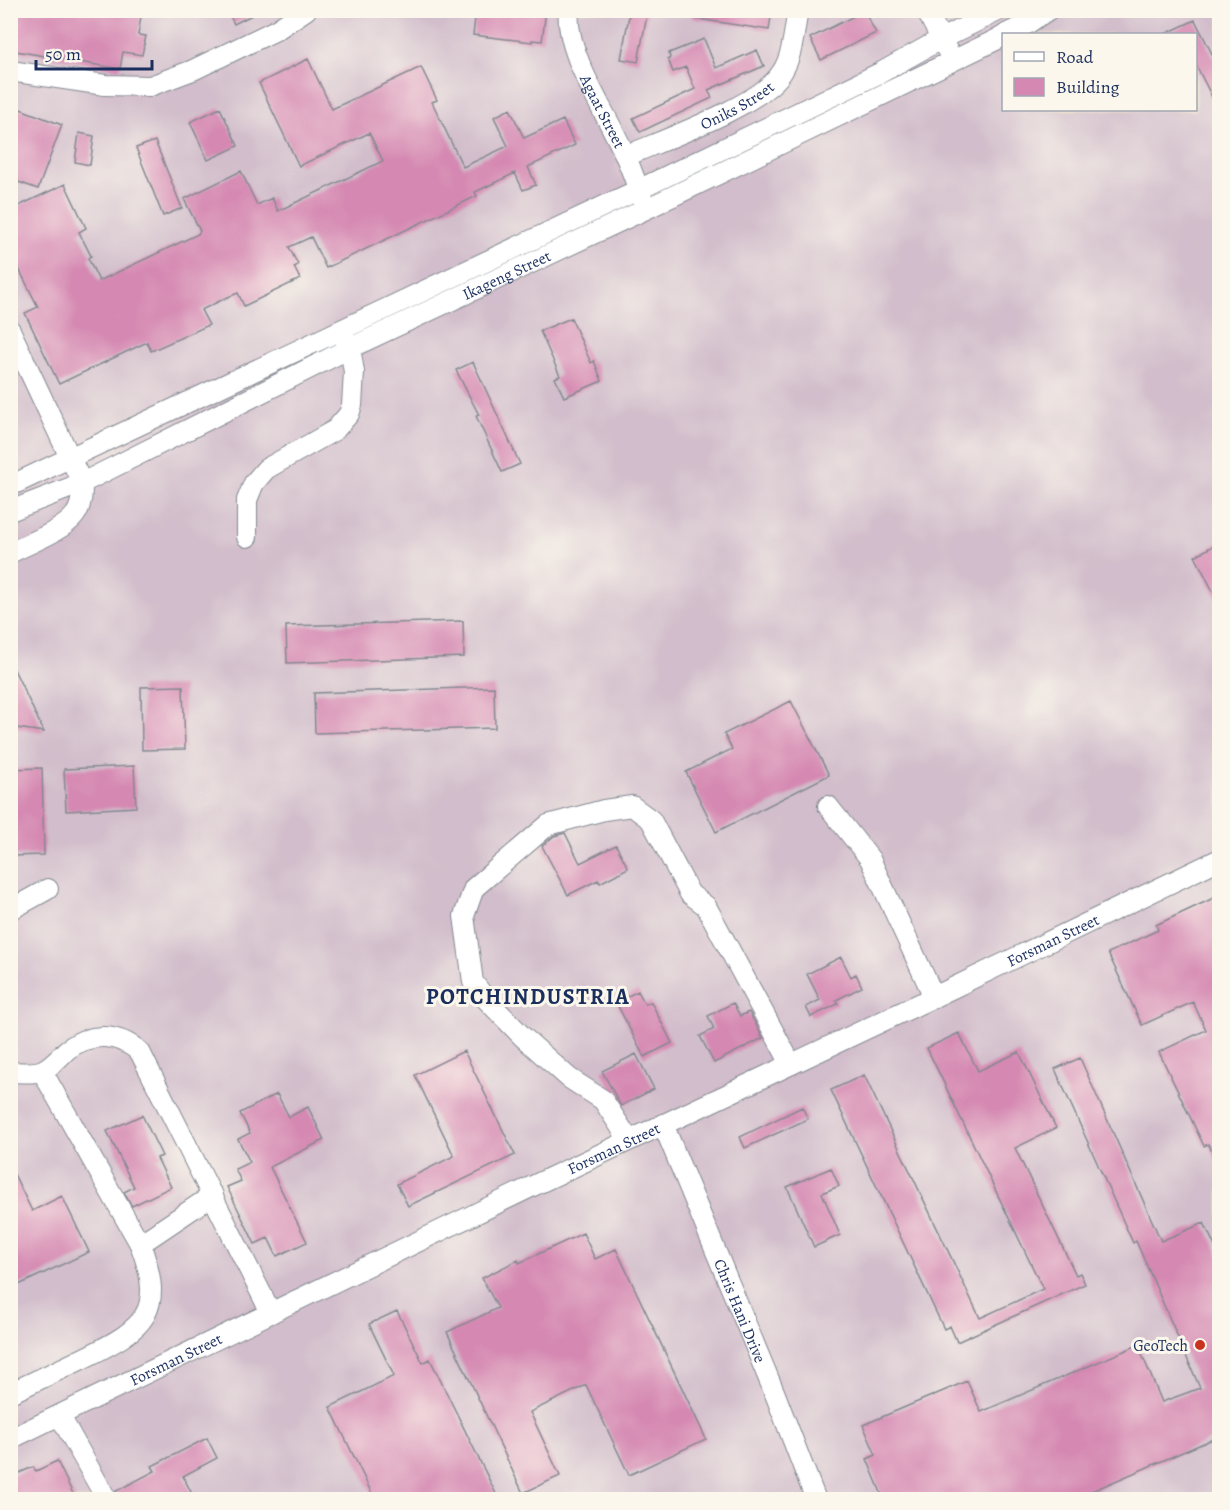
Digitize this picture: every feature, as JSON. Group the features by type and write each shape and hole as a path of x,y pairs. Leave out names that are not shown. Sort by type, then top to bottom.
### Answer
{"street":[{"path":"10,71 105,85 150,86 193,70 276,30 306,10"},
{"name":"Agaat Street","path":"569,10 568,22 574,50 626,156 646,209"},
{"name":"Oniks Street","path":"626,156 740,106 773,83 782,73 788,60 798,10"},
{"path":"926,10 952,61"},
{"name":"Ikageng Street","path":"10,486 638,190 882,72 1000,10"},
{"name":"Ikageng Street","path":"1009,33 1048,10"},
{"name":"Ikageng Street","path":"10,511 82,483 350,348 646,209 1002,36"},
{"path":"10,330 82,483 80,503 75,516 45,536 10,553"},
{"path":"247,537 247,500 254,483 266,469 336,430 349,414 354,379 350,348 340,330"},
{"path":"263,367 273,387"},
{"path":"629,1140 603,1100 569,1077 523,1037 485,998 473,982 464,916 474,888 548,825 604,810 632,806 651,820 690,894 706,906 791,1064"},
{"path":"828,806 870,859 934,997"},
{"name":"Forsman Street","path":"10,1439 629,1140 934,997 1220,859"},
{"path":"10,910 48,889"},
{"path":"10,1072 42,1071 80,1041 102,1037 117,1038 129,1043 140,1052 271,1313"},
{"path":"10,1393 117,1342 134,1329 144,1317 152,1291 148,1266 140,1244 42,1071"},
{"name":"Chris Hani Drive","path":"663,1124 775,1394 816,1500"},
{"path":"140,1244 213,1195"},
{"path":"60,1416 107,1500"}],"shaded area":[{"name":"POTCHINDUSTRIA","path":"11,11 1219,11 1219,1499 11,1499"}],"building":[{"path":"14,10 142,10 138,35 146,36 142,55 123,52 120,69 10,50"},
{"path":"227,10 262,10 234,24"},
{"path":"476,10 546,10 542,41 532,40 532,42 473,35"},
{"path":"630,10 648,10 638,62 621,59"},
{"path":"693,10 772,10 769,30 692,18"},
{"path":"864,11 876,33 821,60 810,38"},
{"path":"1195,20 1220,70 1220,113 1197,67 1197,33 1167,33"},
{"path":"704,39 716,68 757,50 764,66 708,90 712,98 640,132 633,118 695,89 686,67 673,72 668,59 670,58 669,53"},
{"path":"308,59 332,109 421,67 437,100 432,102 463,167 508,146 494,117 510,109 524,138 563,120 575,145 528,167 536,185 523,190 515,173 475,192 477,196 326,268 311,237 289,247 298,265 294,267 300,279 244,306 238,293 228,297 201,310 209,325 151,351 147,342 59,384 25,313 38,307 10,251 10,210 65,184 86,228 79,232 91,256 88,258 99,281 198,234 200,231 184,199 241,171 257,205 272,198 278,211 383,161 369,133 299,166 259,83"},
{"path":"10,105 62,125 38,189 10,179"},
{"path":"220,108 238,146 208,160 190,122"},
{"path":"79,133 94,136 90,165 75,162"},
{"path":"155,141 182,208 163,216 136,148"},
{"path":"571,318 591,363 594,361 602,381 564,397 555,378 560,376 540,331"},
{"path":"473,362 520,464 502,472 476,416 479,415 456,370"},
{"path":"1220,542 1220,605 1195,556"},
{"path":"463,621 464,657 287,663 286,626"},
{"path":"10,661 44,732 10,727"},
{"path":"183,686 185,749 142,750 141,687"},
{"path":"494,687 495,728 315,733 314,693"},
{"path":"791,701 829,775 716,832 686,772 732,749 724,734"},
{"path":"134,766 136,807 66,811 64,769"},
{"path":"42,768 44,855 10,856 10,769"},
{"path":"565,833 580,863 616,845 628,868 600,883 598,880 568,895 542,846 554,836"},
{"path":"1220,895 1220,1168 1208,1144 1204,1146 1159,1052 1206,1030 1193,1002 1142,1025 1108,953 1158,930 1156,925"},
{"path":"841,957 851,977 856,974 862,987 836,1000 838,1004 811,1017 806,1007 820,1000 807,974"},
{"path":"638,991 645,1004 651,1002 672,1043 644,1057 616,1002"},
{"path":"733,1003 740,1016 749,1012 763,1038 714,1063 700,1036 714,1029 708,1016"},
{"path":"959,1033 978,1071 1019,1052 1056,1128 1015,1148 1076,1275 1080,1273 1085,1284 957,1342 950,1326 944,1329 831,1090 864,1075 980,1318 1043,1289 927,1048"},
{"path":"464,1051 515,1155 408,1206 397,1184 454,1156 415,1075"},
{"path":"636,1054 654,1089 621,1106 602,1071"},
{"path":"1080,1058 1161,1241 1204,1223 1220,1257 1220,1436 1071,1500 884,1500 867,1459 876,1455 863,1425 967,1381 981,1412 1138,1345 1162,1402 1200,1388 1136,1241 1133,1243 1055,1069"},
{"path":"277,1094 289,1117 308,1107 324,1140 270,1167 307,1242 277,1256 268,1238 255,1244 227,1187 241,1181 235,1169 250,1162 238,1139 250,1133 240,1113"},
{"path":"802,1107 808,1119 745,1148 740,1137"},
{"path":"142,1115 162,1156 157,1158 171,1187 132,1206 124,1192 134,1187 107,1131"},
{"path":"10,1166 32,1211 62,1196 89,1252 10,1289"},
{"path":"831,1168 839,1186 822,1193 840,1235 814,1247 787,1187"},
{"path":"583,1233 595,1259 616,1249 706,1439 629,1475 586,1385 530,1412 560,1476 523,1493 447,1332 498,1308 482,1278"},
{"path":"397,1311 423,1363 430,1359 499,1500 375,1500 330,1407 394,1376 369,1324"},
{"path":"207,1438 217,1458 183,1476 195,1500 119,1500 116,1491 155,1471 152,1466"},
{"path":"57,1461 76,1500 10,1500 10,1477 33,1467 36,1471"}],"place":[{"name":"GeoTech","path":"1200,1345"}],"district":[{"name":"POTCHINDUSTRIA","path":"528,996"}]}
